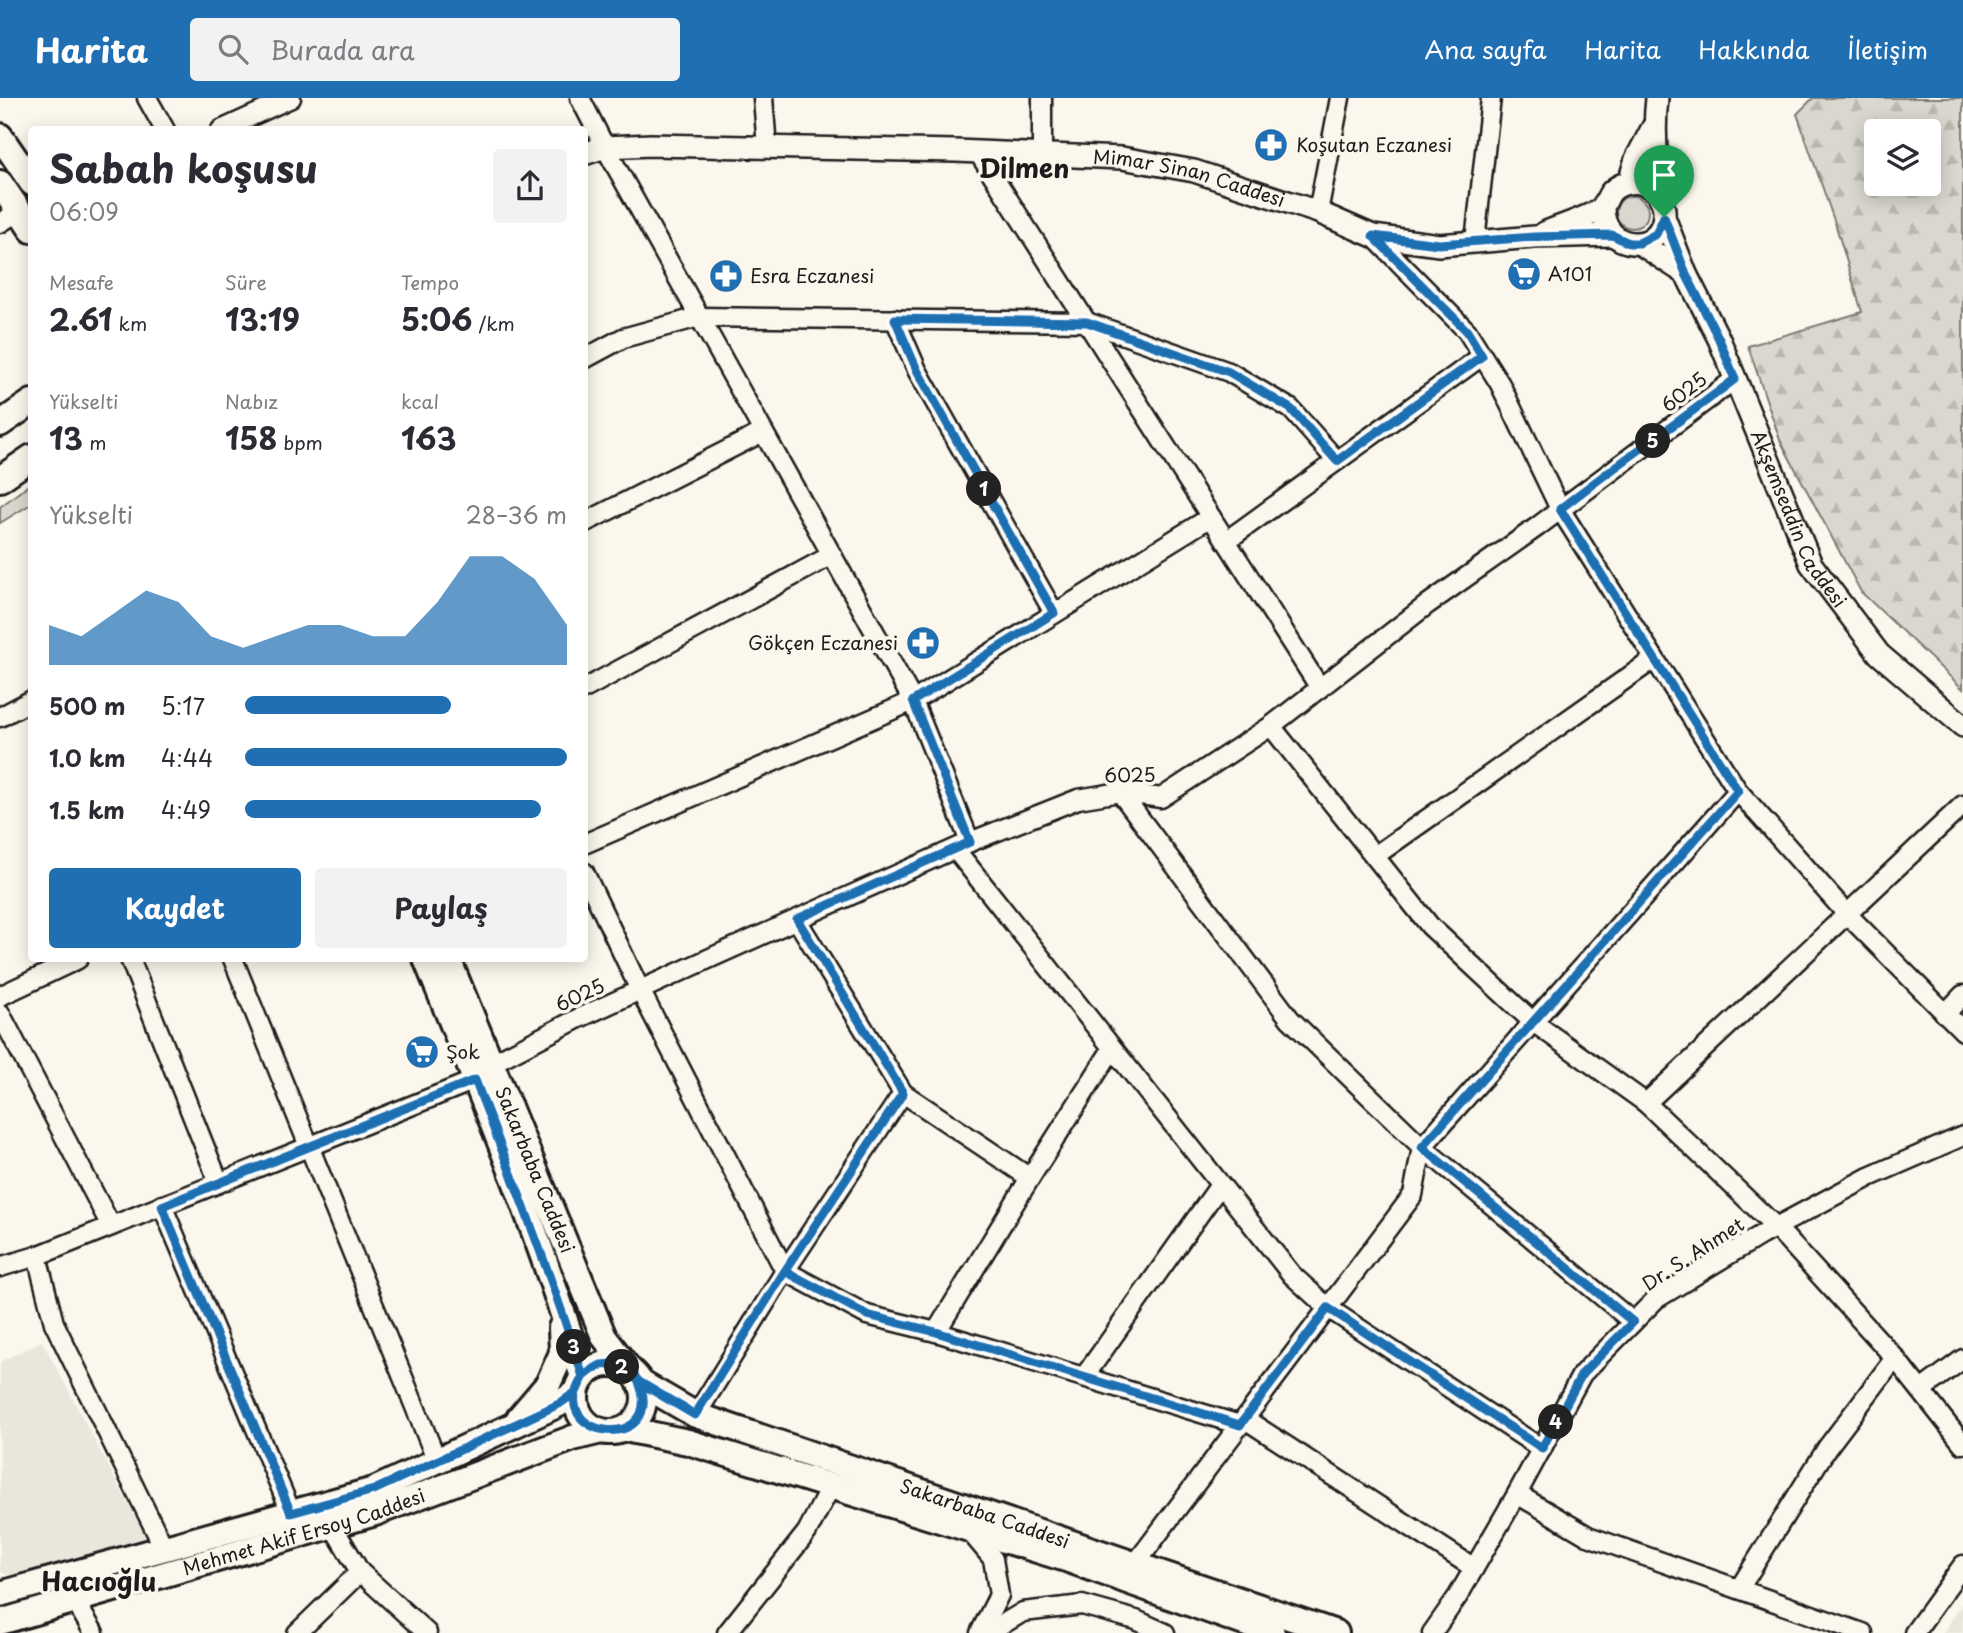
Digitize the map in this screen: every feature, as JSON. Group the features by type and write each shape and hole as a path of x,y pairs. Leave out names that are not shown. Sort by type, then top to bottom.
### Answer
{"main road":[{"path":"0,136 28,177"},
{"path":"0,183 17,222"},
{"path":"0,424 28,405"},
{"path":"0,479 28,460"},
{"name":"Sakarbaba Caddesi","path":"427,962 482,1072 604,1337 636,1377 695,1415 1336,1633"},
{"name":"Sakarbaba Caddesi","path":"449,962 482,1072 560,1303 580,1384"},
{"path":"513,1426 548,1384 562,1353 560,1303"},
{"path":"601,1365 623,1367 636,1377 643,1392 640,1413 613,1430 592,1427 579,1412 580,1384 601,1365"},
{"name":"Mehmet Akif Ersoy Caddesi","path":"0,1594 374,1490 559,1404 580,1384"},
{"name":"Sakarbaba Caddesi","path":"613,1430 688,1442 831,1486 1066,1559 1272,1633"},
{"name":"Mehmet Akif Ersoy Caddesi","path":"0,1622 375,1513 573,1438 613,1430"}],"street":[{"path":"147,98 163,126"},
{"path":"230,126 291,98"},
{"path":"580,98 588,126"},
{"path":"763,98 767,147"},
{"path":"1042,98 1042,155"},
{"path":"1318,212 1340,98"},
{"path":"1475,242 1491,98"},
{"path":"1629,182 1636,159 1654,125 1657,98"},
{"name":"Akşemseddin Caddesi","path":"1654,125 1655,162 1662,207 1686,274 1719,339 1811,564 1879,654 1963,726"},
{"path":"588,126 595,151 699,317 913,701 963,846 1112,1049 1292,1275 1328,1308 1542,1448"},
{"name":"Mimar Sinan Caddesi","path":"595,151 651,145 1122,158 1194,172 1318,212 1373,236 1439,244 1534,237"},
{"path":"978,152 1320,688"},
{"path":"1534,237 1612,235 1629,243 1639,243 1656,234 1662,207 1647,185 1629,182 1612,191 1603,208 1603,218 1612,235"},
{"path":"1534,237 1603,208"},
{"path":"1373,236 1467,331 1500,384 1560,509 1738,791 1847,914 1963,1031"},
{"path":"1639,243 1686,274"},
{"path":"588,357 623,338 699,317 1087,322 1229,372 1291,409 1337,461"},
{"path":"895,319 917,370 1054,613"},
{"path":"1226,541 1482,356"},
{"name":"6025","path":"0,1267 37,1255 309,1147 482,1072 579,1018 640,990 963,846 1077,799 1120,792 1161,798 1271,726 1428,604 1669,430 1735,379"},
{"path":"588,521 763,432"},
{"path":"588,842 913,701 1211,517"},
{"path":"588,687 832,555"},
{"path":"1376,855 1654,659"},
{"path":"0,718 28,702"},
{"path":"1271,726 1430,926 1533,1022 1646,1103 1776,1227 1895,1358 1963,1444"},
{"path":"1136,1563 1413,1195 1422,1147 1738,791"},
{"path":"1120,792 1290,1019 1422,1147 1633,1322"},
{"path":"1646,1103 1963,805"},
{"path":"588,880 640,990 785,1271 867,1315 936,1332 1242,1422 1474,1568"},
{"path":"797,919 903,1093 1030,1178"},
{"path":"0,996 72,962"},
{"path":"131,962 219,1183"},
{"path":"234,962 437,1461"},
{"path":"1945,1014 1963,996"},
{"path":"0,1013 111,1226"},
{"path":"936,1332 1112,1049"},
{"path":"695,1415 785,1271 903,1093"},
{"name":"Dr. S. Ahmet","path":"1432,1633 1458,1597 1582,1374 1656,1299 1776,1227 1869,1177 1963,1136"},
{"path":"1084,1377 1220,1185"},
{"path":"162,1206 291,1513"},
{"path":"37,1255 54,1323 164,1548"},
{"path":"1739,1589 1827,1448 1895,1358"},
{"path":"1921,1390 1963,1359"},
{"path":"727,1633 807,1532 831,1486"},
{"path":"1517,1493 1588,1536 1863,1633"},
{"path":"332,1525 360,1572 427,1633"},
{"path":"967,1528 993,1559 999,1595 979,1633"},
{"path":"1914,1633 1963,1565"},
{"path":"298,1633 360,1572"},
{"path":"62,1577 72,1600 94,1633"},
{"path":"988,1633 1024,1612 1082,1605 1136,1620 1165,1633"}],"shaded area":[{"path":"42,1341 149,1543 21,1578 4,1574 0,1570 0,1362"},
{"path":"1963,1602 1963,1633 1943,1633"}],"green space":[{"path":"1813,98 1963,98 1963,689 1861,592 1780,440 1748,346 1862,312 1836,226 1797,114"},
{"path":"1632,196 1643,201 1648,212 1643,223 1632,228 1621,223 1616,212 1621,201"},
{"path":"28,485 28,506 0,523 0,507"}],"place":[{"name":"Koşutan Eczanesi","path":"1271,145"},
{"name":"A101","path":"1524,274"},
{"name":"Esra Eczanesi","path":"726,276"},
{"name":"Gökçen Eczanesi","path":"923,643"},
{"name":"Şok","path":"422,1052"}],"district":[{"name":"Dilmen","path":"1024,169"},
{"name":"Hacıoğlu","path":"99,1582"}],"route":[{"path":"1664,217 1656,234 1639,243 1629,243 1612,235 1439,244 1373,236 1467,331 1482,356 1337,461 1291,409 1229,372 1087,322 895,319 917,370 1054,613 913,701 970,842 797,919 903,1093 785,1271 695,1415 639,1382 623,1367 601,1365 583,1377 576,1392 559,1404 374,1490 291,1513 162,1206 475,1080 574,1345 583,1377 579,1384 576,1392 579,1412 592,1427 601,1431 625,1429 634,1422 643,1403 639,1382 695,1415 741,1342 785,1271 867,1315 936,1332 1240,1425 1328,1308 1542,1448 1582,1374 1633,1322 1422,1147 1738,791 1560,509 1735,379 1719,339 1686,274 1664,217"}]}
